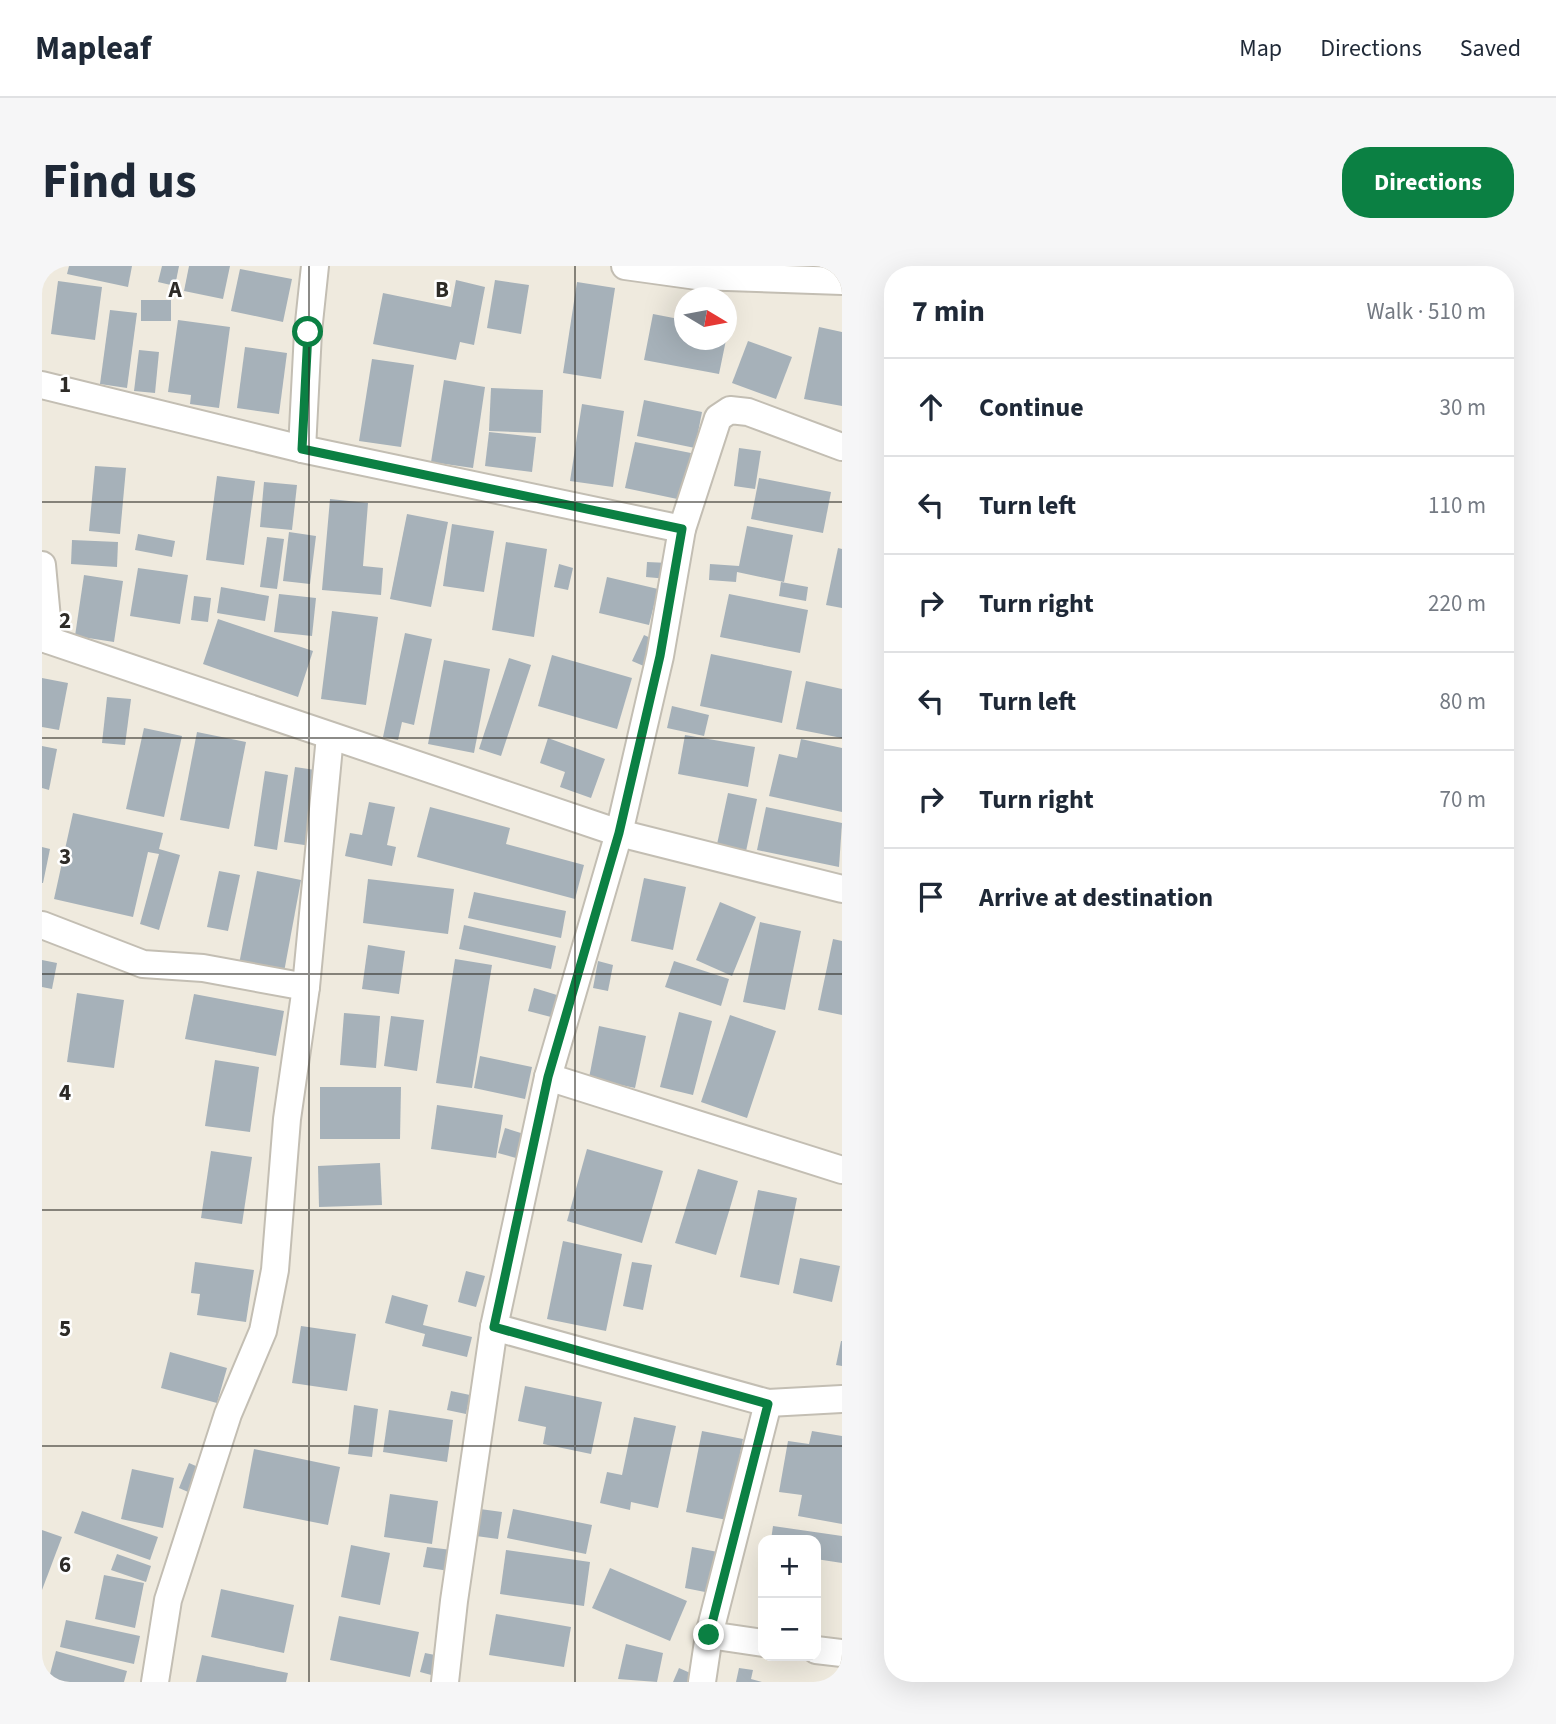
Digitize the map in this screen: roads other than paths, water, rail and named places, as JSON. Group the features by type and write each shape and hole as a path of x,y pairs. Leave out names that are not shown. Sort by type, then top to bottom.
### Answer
{"street":[{"path":"302,449 308,332 316,266"},
{"path":"626,266 697,276 842,281"},
{"path":"42,384 302,449 682,529"},
{"path":"445,1682 454,1601 494,1327 548,1077 619,833 660,656 682,529 718,418 730,410 748,412 842,447"},
{"path":"42,565 46,639 619,833 842,889"},
{"path":"155,1682 168,1600 228,1414 263,1331 275,1270 287,1119 306,987 330,736"},
{"path":"42,925 143,964 203,968 306,987"},
{"path":"548,1077 842,1170"},
{"path":"494,1327 768,1404 842,1399"},
{"path":"702,1682 709,1635 768,1404"},
{"path":"709,1635 758,1642"},
{"path":"821,1651 842,1653"}]}
